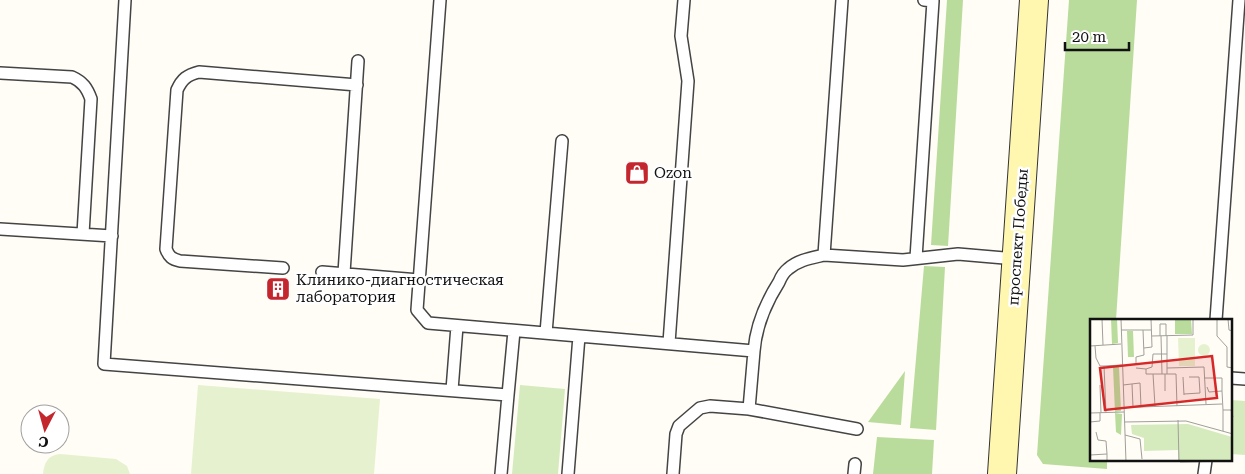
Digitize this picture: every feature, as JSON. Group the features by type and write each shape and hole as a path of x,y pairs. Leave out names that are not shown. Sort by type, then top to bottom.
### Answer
{"main road":[{"name":"проспект Победы","path":"1007,474 1016,259 1034,0"}],"lane":[{"path":"125,0 104,364 397,388 508,395"},
{"path":"440,0 416,310 428,323 754,351"},
{"path":"669,343 688,81 681,36 684,0"},
{"path":"824,255 842,0"},
{"path":"916,258 930,0"},
{"path":"1216,319 1239,0"},
{"path":"344,273 358,61"},
{"path":"283,268 180,261 168,255 166,249 177,90 181,81 189,74 199,72 356,85"},
{"path":"0,73 72,77 81,81 87,89 91,99 83,234"},
{"path":"546,333 562,141"},
{"path":"0,229 112,236"},
{"path":"749,409 755,335 761,315 771,294 786,270 808,258 824,255 894,260 958,254 1016,259"},
{"path":"322,272 419,280"},
{"path":"452,390 457,326"},
{"path":"502,474 514,331"},
{"path":"568,474 579,336"},
{"path":"1232,378 1245,380"},
{"path":"673,474 676,434 679,426 700,408 710,406 749,409 857,429"}],"green space":[{"path":"947,0 963,0 948,246 931,245"},
{"path":"1069,0 1137,0 1116,319 1090,319 1090,462 1107,462 1107,469 1043,464 1037,455"},
{"path":"924,266 945,267 936,430 910,428"},
{"path":"905,371 901,425 868,422"},
{"path":"198,385 380,399 374,474 191,474"},
{"path":"520,385 565,389 558,474 512,474"},
{"path":"1232,400 1245,401 1245,455 1232,454"},
{"path":"877,437 934,440 932,474 873,474"},
{"path":"56,455 116,459 127,466 130,474 43,474 47,460"}],"place":[{"name":"Ozon","path":"637,173"},
{"name":"Клинико-диагностическая лаборатория","path":"278,289"}]}
